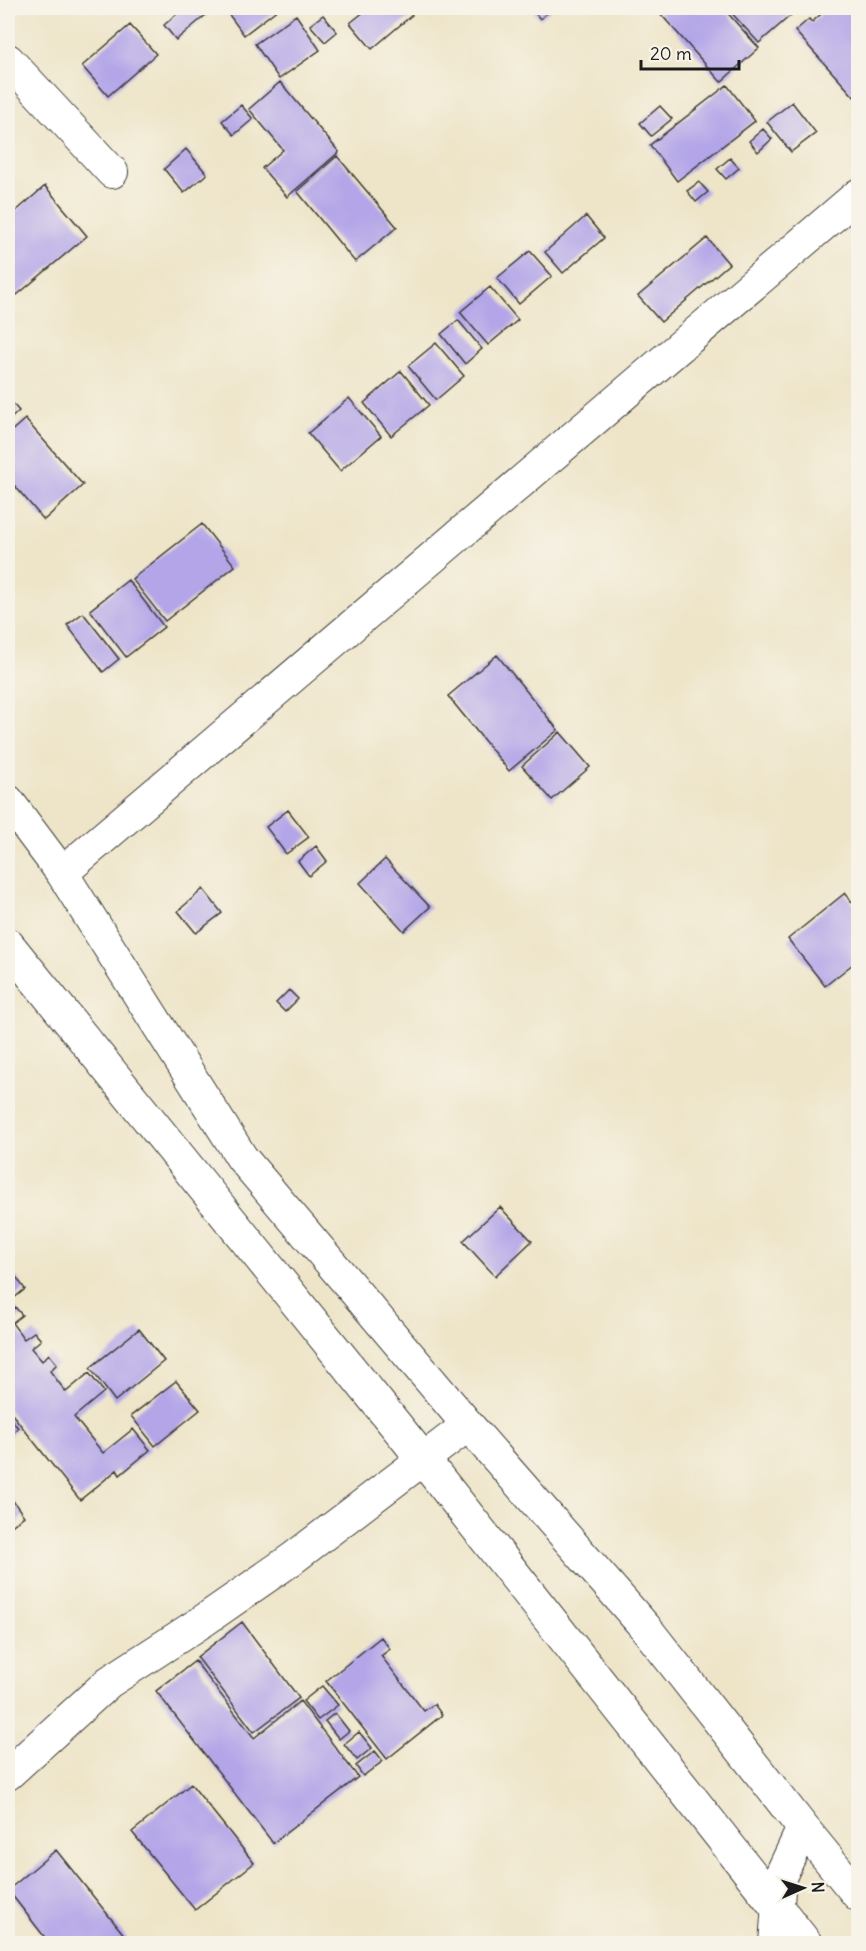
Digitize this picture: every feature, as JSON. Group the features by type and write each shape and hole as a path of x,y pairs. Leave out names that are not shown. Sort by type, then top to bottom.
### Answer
{"main road":[{"path":"8,945 423,1459 806,1944"}],"street":[{"path":"8,60 112,172"},
{"path":"62,873 858,195"},
{"path":"8,801 62,873 242,1158 468,1425 645,1627 803,1828 848,1865 858,1895"},
{"path":"8,1774 109,1682 292,1559 468,1425"},
{"path":"775,1944 780,1877 803,1828"}],"building":[{"path":"184,8 213,9 176,40 164,25"},
{"path":"224,8 276,8 278,9 244,35"},
{"path":"369,8 406,8 412,15 372,49 350,23"},
{"path":"531,8 553,8 540,19"},
{"path":"662,8 723,8 759,48 721,82 658,11"},
{"path":"727,8 799,8 759,43"},
{"path":"828,8 858,8 858,53 852,58 858,65 858,101 795,31 809,19 812,22"},
{"path":"296,15 320,50 279,79 255,44"},
{"path":"323,15 337,32 325,42 310,25"},
{"path":"130,25 156,54 108,96 82,66"},
{"path":"280,82 339,152 287,197 262,168 283,150 249,109"},
{"path":"727,85 755,121 677,181 650,145"},
{"path":"792,102 816,133 791,152 767,122"},
{"path":"241,105 253,119 234,135 222,121"},
{"path":"660,106 672,119 651,136 640,123"},
{"path":"763,129 772,139 758,152 749,141"},
{"path":"186,149 207,174 184,193 164,169"},
{"path":"337,156 397,227 355,262 297,191"},
{"path":"730,158 739,168 726,179 717,169"},
{"path":"699,182 708,192 696,202 687,191"},
{"path":"45,186 87,236 17,295 8,284 8,218"},
{"path":"586,216 604,238 563,273 545,252"},
{"path":"707,238 729,264 661,322 638,296"},
{"path":"530,251 552,276 519,304 497,278"},
{"path":"490,287 518,320 488,345 460,312"},
{"path":"458,320 482,349 465,364 441,334"},
{"path":"436,343 464,376 436,400 408,366"},
{"path":"401,371 429,405 391,436 364,403"},
{"path":"8,398 19,411 8,421"},
{"path":"349,398 381,436 340,471 308,433"},
{"path":"25,419 83,485 44,520 8,478 8,434"},
{"path":"202,524 235,566 165,621 132,579"},
{"path":"128,580 164,627 126,657 90,610"},
{"path":"83,613 119,659 103,672 67,625"},
{"path":"497,655 558,730 509,771 448,696"},
{"path":"560,732 590,767 552,800 522,766"},
{"path":"288,810 309,837 286,854 266,827"},
{"path":"316,846 327,861 309,876 298,861"},
{"path":"385,859 430,907 404,931 360,883"},
{"path":"203,889 222,913 196,933 178,911"},
{"path":"845,893 858,910 858,960 825,986 788,939"},
{"path":"289,990 298,999 285,1012 276,1003"},
{"path":"500,1207 532,1241 495,1276 463,1241"},
{"path":"8,1266 25,1289 8,1303"},
{"path":"15,1307 22,1315 12,1323 24,1339 34,1332 41,1340 31,1348 42,1361 49,1354 57,1364 50,1371 66,1392 89,1373 104,1392 74,1417 103,1453 133,1429 150,1450 120,1475 117,1470 80,1500 8,1409 8,1313"},
{"path":"139,1329 164,1361 115,1401 90,1368"},
{"path":"176,1381 200,1410 155,1446 131,1416"},
{"path":"8,1415 18,1428 8,1437"},
{"path":"8,1494 24,1516 8,1529"},
{"path":"242,1622 299,1698 254,1732 197,1657"},
{"path":"381,1637 390,1649 381,1656 424,1711 434,1704 442,1715 387,1759 326,1681"},
{"path":"195,1661 254,1738 300,1701 358,1777 273,1843 156,1691"},
{"path":"322,1686 338,1705 318,1720 303,1701"},
{"path":"335,1713 349,1731 339,1739 325,1721"},
{"path":"359,1732 372,1748 357,1760 344,1744"},
{"path":"375,1751 383,1761 363,1776 356,1766"},
{"path":"191,1784 254,1863 195,1910 132,1832"},
{"path":"56,1850 129,1941 126,1944 50,1944 8,1890"}]}
